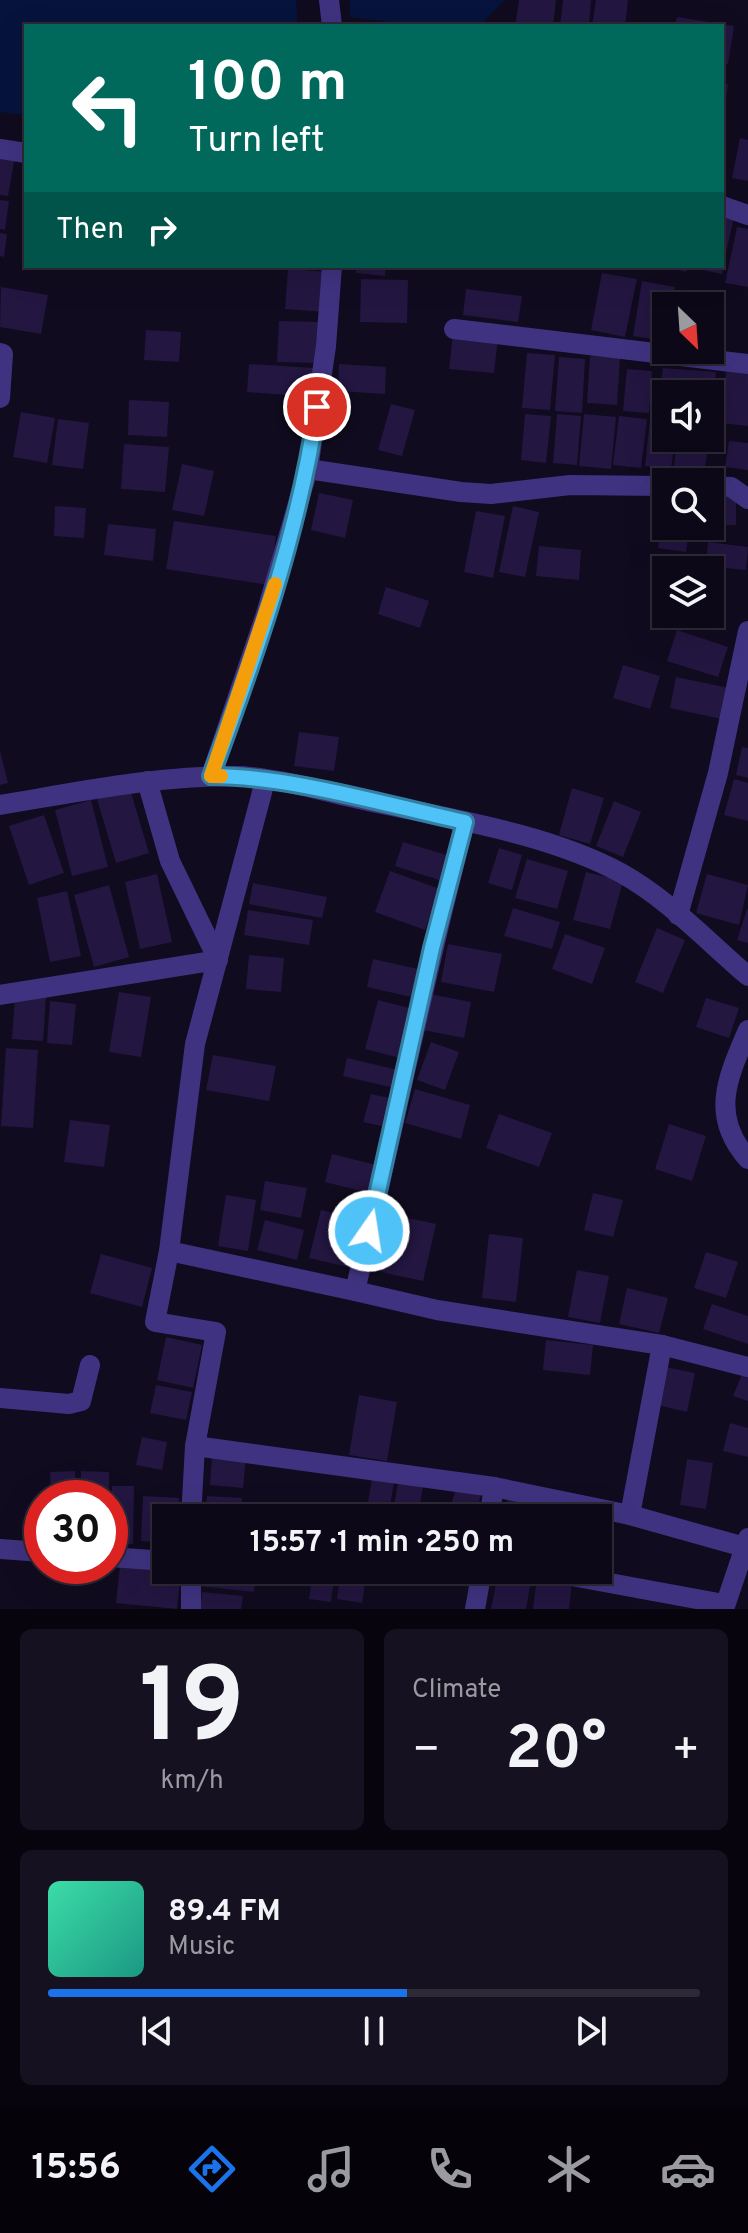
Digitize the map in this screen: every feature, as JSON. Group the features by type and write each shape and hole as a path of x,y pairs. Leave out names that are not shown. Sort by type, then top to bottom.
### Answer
{"street":[{"path":"329,0 332,24"},
{"path":"0,149 24,153"},
{"path":"724,207 748,215"},
{"path":"213,769 266,614 308,469 326,346 332,268"},
{"path":"454,329 748,364"},
{"path":"0,353 3,354 0,398"},
{"path":"308,469 491,494 570,485 652,486"},
{"path":"724,487 731,487 748,499"},
{"path":"678,915 718,773 748,631"},
{"path":"0,805 213,769 465,822 577,852 623,875 662,901 748,976"},
{"path":"147,781 170,861 218,960"},
{"path":"192,1504 195,1446 216,1332 155,1322 169,1251 195,1044 265,781"},
{"path":"355,1291 432,948 465,822"},
{"path":"0,995 218,960"},
{"path":"748,1030 727,1079 724,1109 735,1145 748,1159"},
{"path":"169,1251 437,1310 662,1345 748,1367"},
{"path":"630,1515 662,1345"},
{"path":"0,1398 69,1404 81,1401 90,1365"},
{"path":"195,1446 494,1487 630,1515 747,1545 724,1606 611,1584"},
{"path":"491,1504 494,1487"},
{"path":"0,1549 24,1551"},
{"path":"128,1558 152,1560"},
{"path":"191,1584 191,1609"},
{"path":"475,1609 479,1584"}],"water":[{"path":"0,0 296,0 298,24 24,24 24,115 0,112"},
{"path":"350,0 505,0 481,24 404,24 350,17"}],"building":[{"path":"519,0 556,0 553,24 515,24"},
{"path":"563,0 591,0 589,24 560,24"},
{"path":"596,0 628,0 625,24 592,24"},
{"path":"677,17 721,24 675,24"},
{"path":"724,24 734,26 728,64 724,63"},
{"path":"724,83 728,84 724,114"},
{"path":"740,138 748,140 748,181 732,178"},
{"path":"0,155 15,157 8,196 0,195"},
{"path":"0,200 9,201 5,230 0,229"},
{"path":"724,215 734,217 724,262"},
{"path":"737,227 748,229 748,287 725,283"},
{"path":"0,233 7,234 4,257 0,256"},
{"path":"357,268 386,268 385,276 356,273"},
{"path":"698,268 723,268 722,274"},
{"path":"288,269 329,272 326,312 285,309"},
{"path":"602,273 637,279 625,337 591,330"},
{"path":"361,279 408,280 407,323 360,322"},
{"path":"642,281 675,287 674,292 652,292 652,339 633,336"},
{"path":"1,287 48,295 41,334 0,327"},
{"path":"466,289 522,296 518,322 463,315"},
{"path":"279,321 320,322 319,363 277,362"},
{"path":"146,330 181,332 179,362 144,360"},
{"path":"453,334 498,338 494,373 449,369"},
{"path":"527,353 555,355 550,410 522,408"},
{"path":"590,356 620,357 617,405 587,403"},
{"path":"559,357 585,359 582,413 555,411"},
{"path":"249,364 315,368 313,397 247,392"},
{"path":"339,364 386,367 385,394 338,391"},
{"path":"663,368 716,372 715,380 662,380"},
{"path":"627,369 652,371 649,413 623,411"},
{"path":"726,371 748,374 748,426 724,423"},
{"path":"129,400 169,402 167,437 128,435"},
{"path":"391,404 415,410 402,456 378,450"},
{"path":"21,412 55,418 47,463 13,457"},
{"path":"525,414 551,416 546,463 521,460"},
{"path":"557,414 581,416 577,465 553,463"},
{"path":"584,414 616,417 611,469 579,466"},
{"path":"619,416 647,419 641,468 613,465"},
{"path":"58,419 89,423 83,469 52,465"},
{"path":"652,420 652,452 673,452 671,468 645,466"},
{"path":"729,441 748,443 748,470 725,467"},
{"path":"124,444 169,447 165,492 121,489"},
{"path":"676,452 707,452 705,468 674,466"},
{"path":"182,464 214,471 204,516 172,510"},
{"path":"724,491 736,491 736,525 724,525"},
{"path":"319,493 353,500 345,538 311,530"},
{"path":"55,506 86,508 84,538 54,536"},
{"path":"513,506 539,512 525,577 499,572"},
{"path":"476,511 505,516 493,578 464,572"},
{"path":"174,521 276,536 269,585 166,569"},
{"path":"108,524 156,529 153,561 104,555"},
{"path":"659,540 688,540 686,552 658,548"},
{"path":"708,542 748,547 746,570 724,568 724,556 707,556"},
{"path":"539,546 581,550 579,580 536,576"},
{"path":"386,587 429,601 420,628 378,614"},
{"path":"677,630 728,647 718,677 667,661"},
{"path":"623,665 660,676 650,709 613,698"},
{"path":"676,677 729,688 722,719 670,708"},
{"path":"299,732 339,737 334,771 294,766"},
{"path":"742,747 748,748 748,778 736,775"},
{"path":"0,751 8,783 0,785"},
{"path":"734,779 748,783 748,821 724,815"},
{"path":"572,788 604,798 590,844 559,835"},
{"path":"130,789 149,853 116,863 97,799"},
{"path":"91,800 108,867 72,876 55,810"},
{"path":"614,801 641,812 623,857 596,846"},
{"path":"44,815 64,873 29,885 9,826"},
{"path":"403,842 450,856 442,881 395,866"},
{"path":"499,848 522,855 512,890 488,883"},
{"path":"527,859 568,871 557,909 515,898"},
{"path":"390,871 440,889 425,930 375,912"},
{"path":"586,872 623,881 610,929 573,920"},
{"path":"157,874 172,942 140,949 125,882"},
{"path":"707,874 748,885 739,925 696,913"},
{"path":"253,883 327,897 322,918 249,904"},
{"path":"109,885 129,957 94,967 74,895"},
{"path":"67,891 81,956 50,962 37,898"},
{"path":"513,908 560,922 552,949 504,936"},
{"path":"748,909 748,943 737,940"},
{"path":"248,910 313,920 309,945 244,935"},
{"path":"657,928 685,940 663,993 635,982"},
{"path":"565,934 605,948 592,984 552,969"},
{"path":"448,944 502,954 494,992 441,982"},
{"path":"249,955 284,958 281,992 246,989"},
{"path":"373,959 418,969 411,997 367,987"},
{"path":"119,992 151,997 141,1057 109,1052"},
{"path":"430,994 471,1002 464,1038 423,1030"},
{"path":"15,996 46,997 43,1041 12,1039"},
{"path":"706,998 739,1008 729,1038 696,1027"},
{"path":"378,1000 413,1009 400,1058 365,1049"},
{"path":"50,1001 76,1004 72,1045 47,1043"},
{"path":"431,1042 459,1052 445,1090 417,1080"},
{"path":"6,1048 38,1050 33,1128 1,1126"},
{"path":"213,1055 276,1066 269,1101 206,1090"},
{"path":"347,1058 398,1070 394,1088 343,1076"},
{"path":"415,1089 470,1105 461,1139 405,1123"},
{"path":"371,1094 389,1098 382,1126 363,1122"},
{"path":"499,1114 552,1133 539,1167 486,1148"},
{"path":"70,1120 110,1125 104,1167 64,1162"},
{"path":"669,1124 706,1136 692,1181 655,1169"},
{"path":"332,1154 376,1165 369,1193 325,1182"},
{"path":"265,1181 307,1188 301,1218 260,1210"},
{"path":"593,1193 623,1200 613,1237 584,1230"},
{"path":"226,1195 256,1200 248,1251 218,1246"},
{"path":"321,1210 364,1220 352,1268 309,1258"},
{"path":"394,1215 436,1224 423,1281 381,1272"},
{"path":"265,1220 304,1230 297,1260 257,1250"},
{"path":"489,1234 523,1238 516,1302 482,1298"},
{"path":"706,1252 738,1262 726,1298 694,1288"},
{"path":"101,1254 152,1268 142,1307 90,1293"},
{"path":"577,1270 609,1276 600,1323 568,1317"},
{"path":"627,1288 668,1298 659,1333 619,1324"},
{"path":"712,1304 748,1316 748,1344 703,1329"},
{"path":"166,1337 202,1345 193,1388 157,1380"},
{"path":"546,1340 593,1345 590,1375 543,1370"},
{"path":"665,1367 695,1373 687,1412 657,1405"},
{"path":"744,1369 748,1370 748,1401 733,1396"},
{"path":"156,1385 192,1392 186,1420 150,1413"},
{"path":"359,1395 397,1402 387,1461 349,1455"},
{"path":"730,1423 748,1428 748,1457 723,1451"},
{"path":"142,1437 167,1442 162,1470 136,1465"},
{"path":"212,1455 246,1457 243,1488 210,1485"},
{"path":"687,1459 713,1463 706,1509 680,1505"},
{"path":"75,1471 75,1480 50,1480 50,1472"},
{"path":"81,1471 109,1472 109,1480 81,1480"},
{"path":"372,1479 394,1482 390,1504 368,1504"},
{"path":"398,1482 423,1486 420,1504 394,1504"},
{"path":"128,1486 134,1486 133,1544 128,1544"},
{"path":"456,1488 481,1494 478,1504 452,1504"},
{"path":"143,1496 179,1498 179,1504 152,1504 152,1541 141,1541"},
{"path":"207,1496 242,1498 241,1504 206,1504"},
{"path":"508,1499 535,1504 507,1504"},
{"path":"128,1566 152,1568 152,1584 180,1584 177,1609 116,1603 118,1584 128,1584"},
{"path":"198,1584 255,1584 254,1592"},
{"path":"311,1584 333,1584 331,1602 309,1599"},
{"path":"339,1584 365,1584 362,1603 337,1599"},
{"path":"496,1584 530,1584 526,1609 491,1609"},
{"path":"536,1584 572,1584 569,1609 533,1609"},
{"path":"202,1592 243,1596 241,1609 200,1609"}],"slow traffic":[{"path":"221,776 211,776 275,584"}],"route":[{"path":"317,407 308,469 275,585 211,776 240,776 312,789 465,822 432,948 369,1231"}]}
